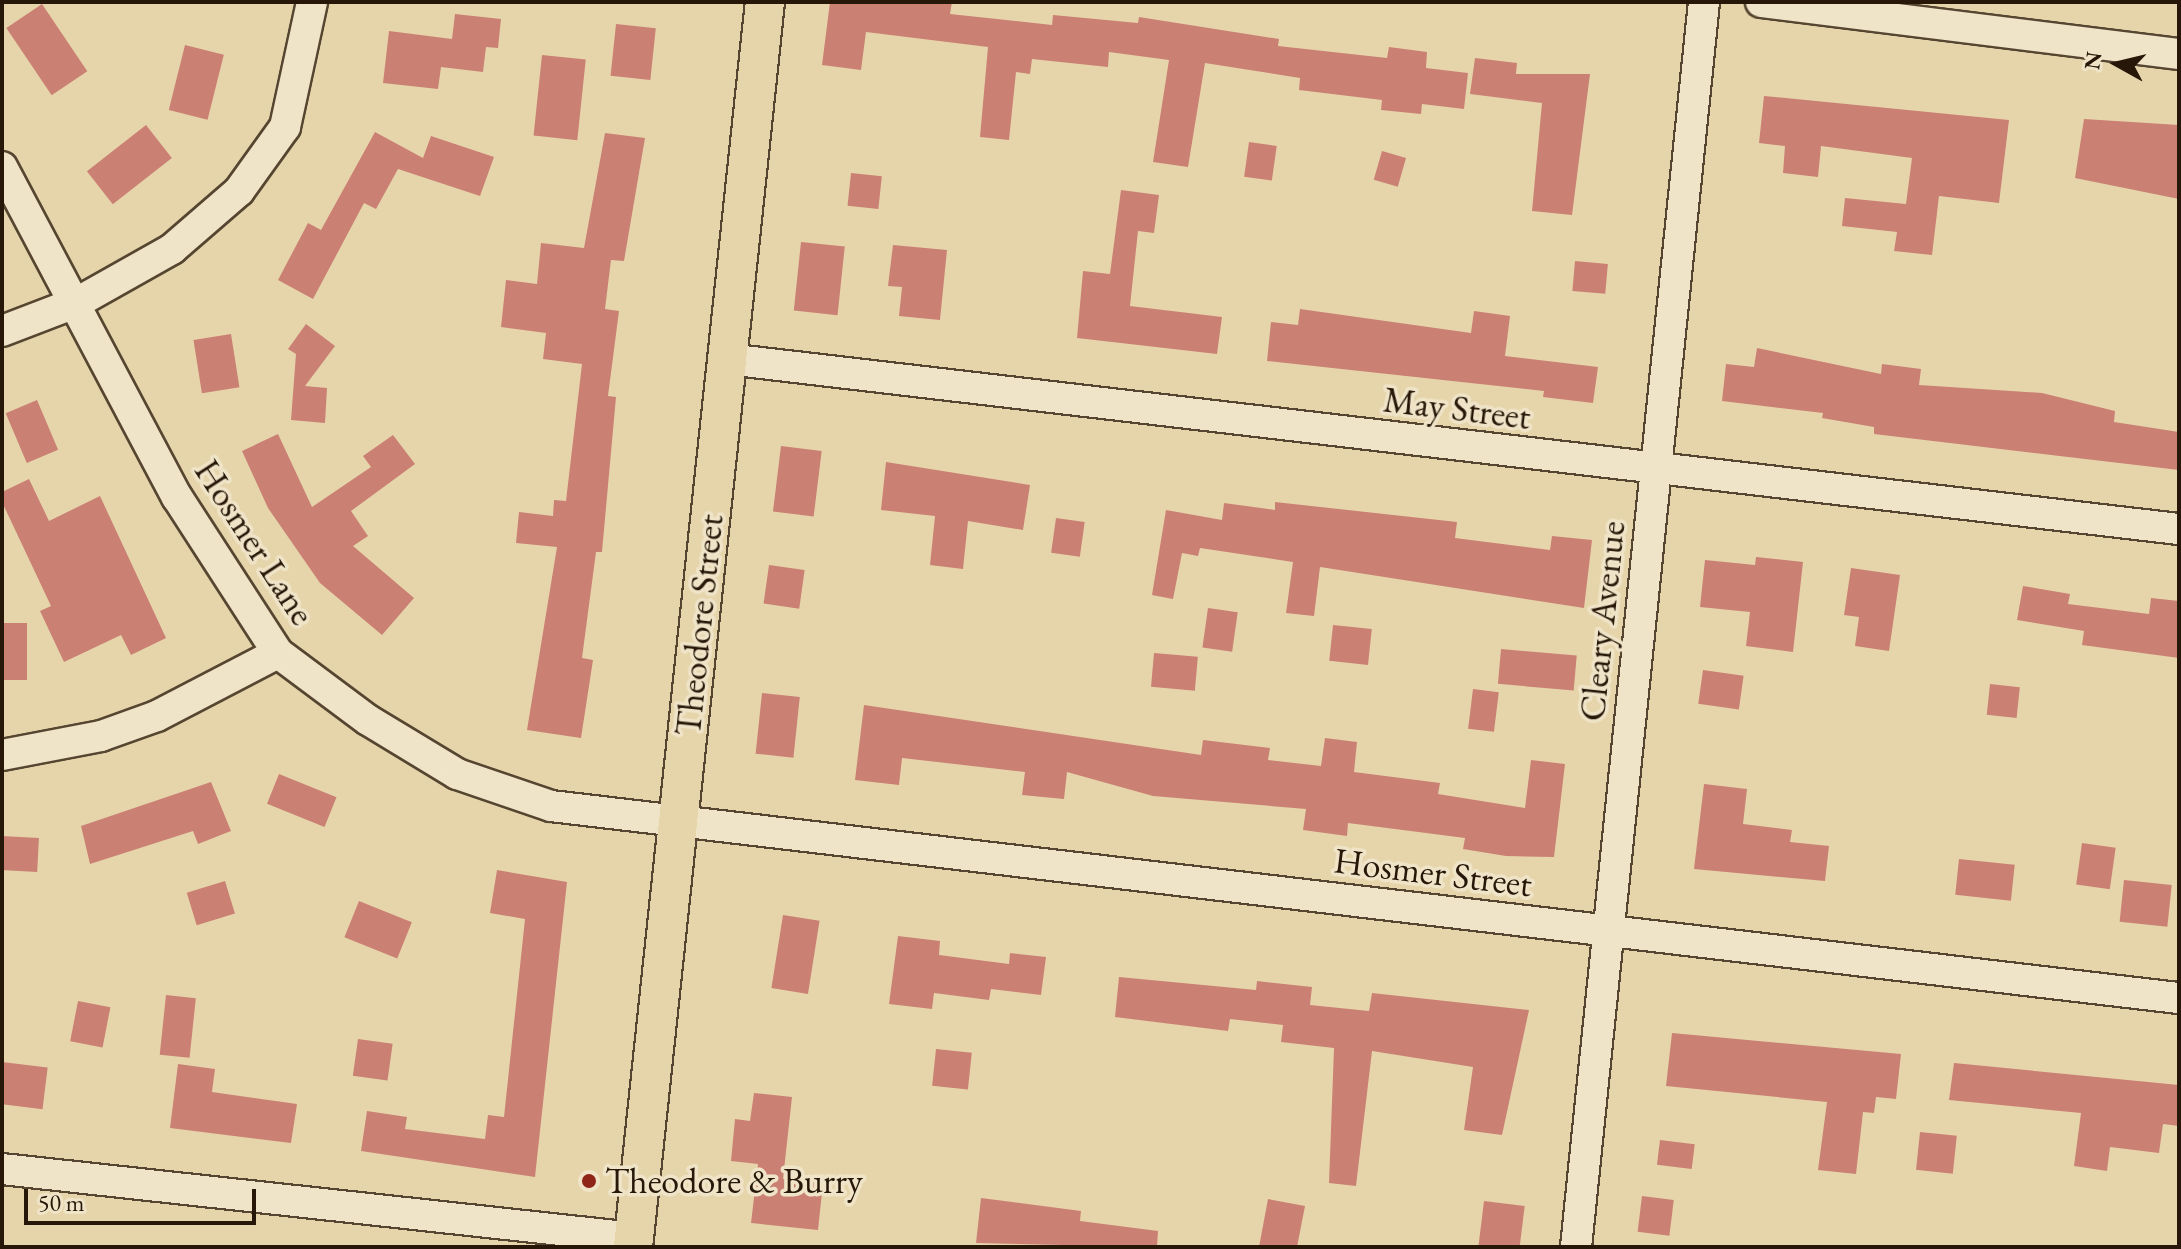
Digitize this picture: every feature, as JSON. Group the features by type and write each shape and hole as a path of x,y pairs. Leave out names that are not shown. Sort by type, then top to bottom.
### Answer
{"main road":[{"name":"Theodore Street","path":"634,1243 765,2"}],"street":[{"path":"2,331 78,302 172,249 239,191 285,127 312,2"},
{"name":"Cleary Avenue","path":"1576,1247 1704,2"},
{"path":"1761,2 2179,54"},
{"name":"Hosmer Lane","path":"2,167 78,302 183,509 278,653 368,720 457,774 551,806 678,821"},
{"name":"May Street","path":"727,359 2179,529"},
{"path":"2,755 101,736 157,716 278,653"},
{"name":"Hosmer Street","path":"678,821 2179,998"},
{"path":"2,1169 634,1243"}],"building":[{"path":"830,2 952,2 950,14 1052,25 1053,15 1138,23 1139,17 1279,39 1278,46 1387,58 1389,47 1427,52 1426,68 1468,73 1464,109 1422,104 1421,114 1381,110 1382,100 1299,90 1300,78 1205,63 1188,167 1153,162 1169,60 1109,52 1108,67 1032,59 1030,74 1016,72 1009,140 980,137 988,47 866,32 861,70 822,65"},
{"path":"42,4 87,71 52,95 6,28"},
{"path":"455,14 501,19 498,48 486,47 483,72 441,67 438,89 383,83 389,31 452,39"},
{"path":"616,24 656,28 650,80 611,76"},
{"path":"185,45 224,55 208,120 169,110"},
{"path":"542,55 586,60 577,140 534,136"},
{"path":"1475,58 1517,63 1516,74 1590,74 1572,215 1532,211 1542,103 1470,94"},
{"path":"1764,96 2009,120 1999,203 1939,196 1932,255 1894,251 1897,232 1842,226 1845,198 1906,204 1912,158 1821,146 1818,177 1783,173 1785,146 1759,143"},
{"path":"2084,119 2179,125 2179,199 2075,178"},
{"path":"146,125 172,158 113,204 87,171"},
{"path":"375,132 423,158 431,136 494,157 480,196 398,169 376,209 364,203 313,299 278,280 308,223 321,230"},
{"path":"605,133 645,138 624,261 611,260 605,309 619,311 608,396 616,397 602,552 596,552 582,658 593,660 581,738 527,730 557,547 516,543 519,512 553,516 554,500 566,501 582,364 543,359 546,333 501,327 506,280 537,284 541,243 584,248"},
{"path":"1249,142 1277,146 1272,181 1244,177"},
{"path":"1382,151 1406,158 1398,187 1374,180"},
{"path":"851,173 882,176 878,209 848,206"},
{"path":"1121,190 1159,195 1154,233 1138,231 1130,306 1222,317 1217,354 1077,338 1083,271 1110,274"},
{"path":"801,242 845,247 838,315 794,311"},
{"path":"893,245 947,250 940,320 899,316 902,287 888,286"},
{"path":"1575,261 1608,264 1605,294 1572,291"},
{"path":"1300,309 1471,333 1474,311 1510,316 1505,356 1598,367 1593,403 1543,397 1544,391 1267,361 1271,322 1298,325"},
{"path":"306,324 335,346 305,386 327,388 325,423 291,420 296,354 288,349"},
{"path":"231,334 239,387 202,393 193,340"},
{"path":"1757,348 1881,374 1882,364 1921,369 1919,385 2042,393 2115,411 2114,422 2179,432 2179,470 1874,434 1874,427 1822,418 1823,413 1722,401 1726,364 1754,367"},
{"path":"37,400 58,450 27,463 6,413"},
{"path":"278,434 312,507 371,467 363,456 393,435 415,464 351,511 368,536 353,546 414,598 382,635 320,583 268,508 242,451"},
{"path":"781,446 822,451 814,517 773,512"},
{"path":"886,462 1030,485 1023,530 968,521 963,569 930,565 935,516 881,510"},
{"path":"29,479 49,521 100,496 166,638 131,655 121,635 64,662 40,611 51,606 2,502 2,492"},
{"path":"1275,502 1457,522 1455,538 1550,550 1552,536 1592,540 1584,608 1320,567 1314,616 1286,613 1293,562 1200,548 1198,556 1182,553 1173,599 1152,595 1166,510 1222,520 1224,503 1275,510"},
{"path":"1056,518 1085,522 1080,557 1051,553"},
{"path":"1756,557 1803,562 1793,652 1746,646 1750,612 1700,607 1705,560 1755,565"},
{"path":"769,565 805,570 799,609 764,604"},
{"path":"1851,568 1900,575 1889,651 1855,646 1859,617 1844,615"},
{"path":"2023,586 2070,594 2068,604 2149,614 2151,598 2179,601 2179,658 2082,645 2084,631 2017,620"},
{"path":"1208,608 1238,612 1232,652 1202,648"},
{"path":"2,623 27,623 27,680 2,680"},
{"path":"1333,625 1372,629 1368,665 1329,661"},
{"path":"1501,649 1577,656 1574,690 1498,684"},
{"path":"1154,653 1198,657 1195,691 1151,687"},
{"path":"1703,670 1744,676 1739,709 1698,704"},
{"path":"1990,684 2020,687 2017,718 1987,715"},
{"path":"1473,689 1499,692 1494,732 1468,729"},
{"path":"762,693 800,697 793,758 756,754"},
{"path":"864,705 1201,755 1203,740 1270,748 1268,760 1321,766 1325,738 1357,742 1354,772 1440,783 1438,794 1525,808 1531,760 1565,764 1554,857 1506,856 1463,849 1465,838 1348,823 1347,836 1303,830 1306,809 1153,796 1067,772 1064,799 1022,795 1025,772 902,758 899,785 855,780"},
{"path":"279,774 336,797 324,827 267,804"},
{"path":"211,782 231,831 198,844 193,831 90,864 81,826"},
{"path":"1704,784 1747,789 1743,824 1792,830 1790,842 1829,846 1825,881 1694,869"},
{"path":"2,836 39,838 37,872 2,870"},
{"path":"2082,843 2116,848 2110,889 2076,885"},
{"path":"1959,859 2015,865 2011,901 1955,895"},
{"path":"497,870 567,882 535,1177 361,1151 367,1111 407,1117 405,1129 485,1139 488,1115 504,1117 525,919 490,913"},
{"path":"2124,880 2172,885 2167,927 2120,922"},
{"path":"225,881 235,914 197,925 187,893"},
{"path":"359,901 412,922 397,959 344,937"},
{"path":"783,915 820,921 808,994 771,988"},
{"path":"898,936 940,941 939,955 1009,964 1010,953 1046,957 1041,995 991,989 989,1000 934,993 932,1009 889,1004"},
{"path":"1119,977 1256,990 1257,981 1312,987 1310,1005 1369,1011 1372,993 1529,1010 1502,1135 1464,1130 1473,1067 1372,1051 1356,1186 1329,1183 1334,1048 1281,1042 1283,1025 1230,1019 1228,1031 1115,1017"},
{"path":"166,995 196,998 190,1058 160,1055"},
{"path":"78,1001 110,1007 103,1048 70,1041"},
{"path":"1672,1033 1901,1054 1896,1099 1876,1097 1874,1113 1863,1112 1856,1174 1818,1170 1827,1102 1666,1086"},
{"path":"358,1039 393,1044 388,1081 353,1076"},
{"path":"936,1049 972,1053 968,1090 932,1086"},
{"path":"2,1062 48,1068 43,1109 2,1104"},
{"path":"1954,1063 2179,1085 2179,1126 2163,1124 2159,1153 2110,1147 2107,1171 2074,1166 2081,1113 1949,1100"},
{"path":"178,1064 215,1069 212,1092 297,1104 291,1143 170,1128"},
{"path":"754,1093 792,1097 783,1179 823,1183 818,1230 751,1223 758,1164 731,1161 735,1119 750,1121"},
{"path":"1920,1132 1957,1136 1953,1174 1916,1170"},
{"path":"1660,1140 1695,1144 1692,1169 1657,1165"},
{"path":"1642,1196 1674,1200 1669,1236 1638,1232"},
{"path":"981,1198 1081,1211 1080,1221 1158,1231 1157,1247 976,1243"},
{"path":"1268,1199 1305,1206 1297,1247 1259,1247"},
{"path":"1484,1201 1525,1206 1520,1247 1478,1247"}],"place":[{"name":"Theodore & Burry","path":"589,1181"}]}
